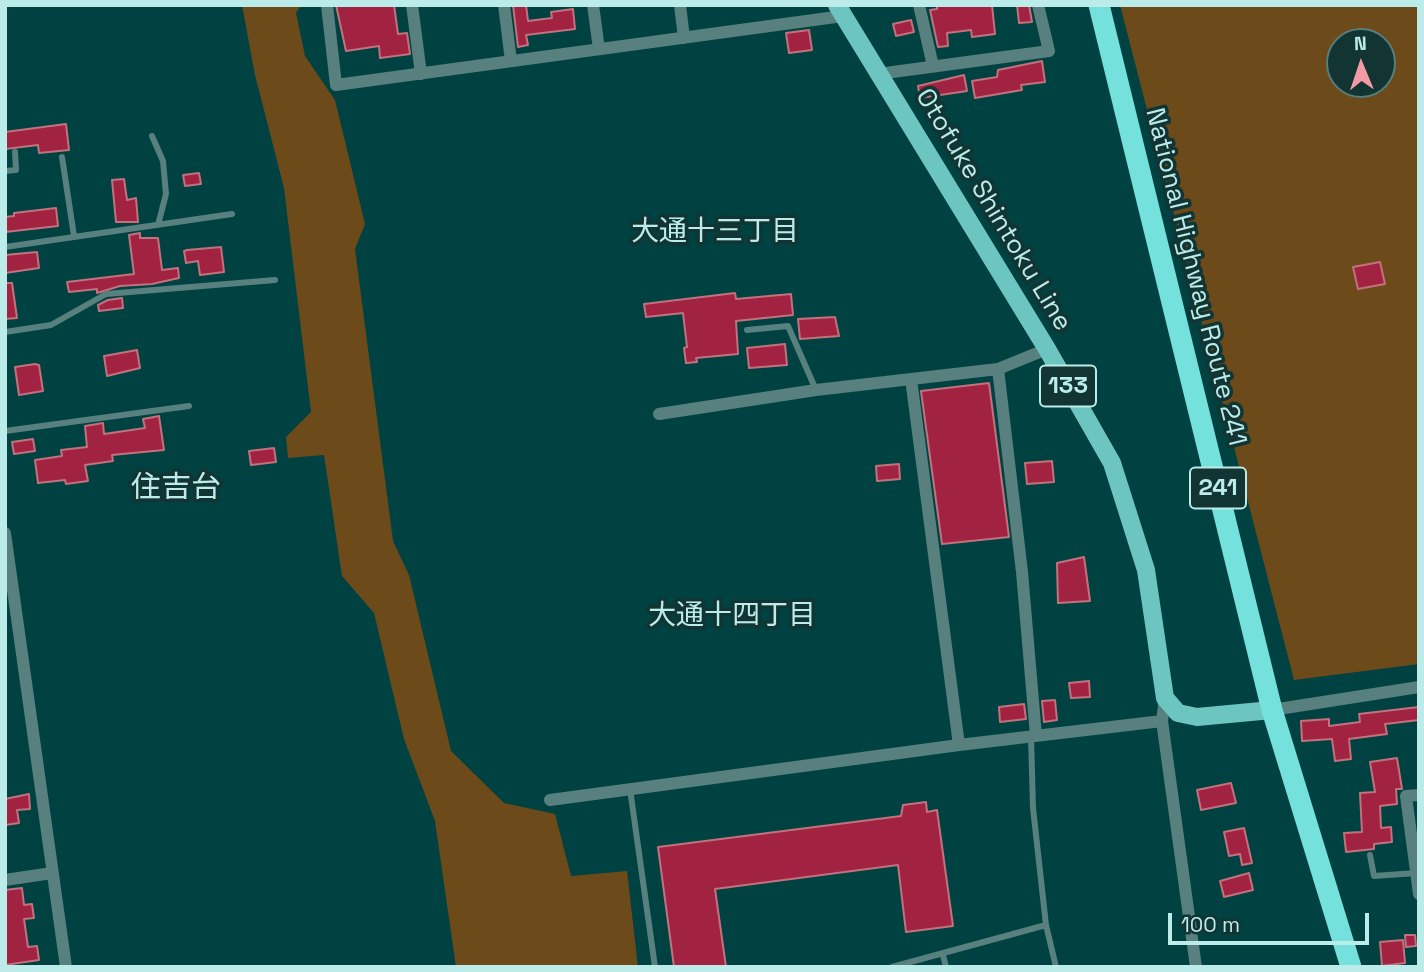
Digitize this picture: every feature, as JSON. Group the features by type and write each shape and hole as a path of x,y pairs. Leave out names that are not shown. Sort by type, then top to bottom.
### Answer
{"highway":[{"name":"National Highway Route 241","path":"1099,5 1272,710 1351,967"}],"main road":[{"name":"Otofuke Shintoku Line","path":"840,11 1047,349 1112,463 1146,570 1165,698"},
{"path":"1165,698 1178,713 1197,717 1272,710"}],"street":[{"path":"327,5 336,86 684,38 840,11"},
{"path":"412,5 421,74"},
{"path":"504,5 511,61"},
{"path":"593,5 599,50"},
{"path":"681,5 684,38"},
{"path":"919,5 933,66"},
{"path":"878,74 1049,51 1038,5"},
{"path":"659,414 816,390 998,369 1047,349"},
{"path":"998,369 1022,572 1034,736"},
{"path":"911,379 959,745"},
{"path":"5,533 66,967"},
{"path":"1272,710 1419,687"},
{"path":"1165,698 1162,721 1196,967"},
{"path":"550,800 959,745 1162,721"},
{"path":"1419,795 1406,796 1419,894"},
{"path":"5,880 52,873"}],"lane":[{"path":"152,136 163,161 166,194 158,225"},
{"path":"5,171 16,170 15,152"},
{"path":"62,157 74,236"},
{"path":"5,247 232,214"},
{"path":"5,332 51,325 106,294 275,280"},
{"path":"747,330 788,326 816,390"},
{"path":"5,431 189,407"},
{"path":"1034,736 1033,808 1046,925 1056,967"},
{"path":"630,789 655,967"},
{"path":"1370,855 1374,876 1416,873"},
{"path":"892,967 1046,925"},
{"path":"943,955 947,967"}],"shaded area":[{"path":"242,5 301,5 296,13 305,56 335,100 365,224 355,249 393,541 409,575 451,751 504,803 555,814 571,876 627,871 638,967 456,967 435,821 404,739 374,613 342,576 324,455 288,458 286,437 311,412 284,188 255,75"},
{"path":"1120,5 1419,5 1419,664 1294,680"}],"building":[{"path":"336,5 394,5 398,34 407,33 410,54 380,58 379,46 346,51"},
{"path":"513,5 526,5 528,21 552,18 551,12 573,9 575,29 526,35 528,45 518,47"},
{"path":"937,5 992,5 995,34 972,37 971,30 947,33 948,46 938,47 930,10 937,9"},
{"path":"1017,5 1029,5 1032,22 1019,23"},
{"path":"911,20 914,32 896,36 893,24"},
{"path":"809,30 812,50 789,53 786,33"},
{"path":"1042,61 1045,82 1021,85 1022,90 975,98 972,81 997,77 998,70"},
{"path":"964,75 967,91 920,98 918,86"},
{"path":"66,124 69,150 39,153 38,145 5,149 5,132"},
{"path":"199,173 201,184 185,186 183,175"},
{"path":"124,179 127,200 136,198 138,222 116,222 112,180"},
{"path":"56,208 58,226 5,232 5,217 14,216 14,213"},
{"path":"140,233 140,238 158,238 162,270 178,268 179,278 152,284 120,286 97,293 97,289 69,292 67,282 134,274 129,235"},
{"path":"221,247 224,272 200,275 198,261 186,263 184,251"},
{"path":"37,252 39,268 5,273 5,255"},
{"path":"1380,262 1385,284 1358,289 1353,267"},
{"path":"5,283 12,283 17,318 5,319"},
{"path":"735,293 736,299 791,294 793,315 736,321 738,354 696,358 697,362 686,363 683,313 646,317 644,304"},
{"path":"122,298 123,308 99,311 98,305"},
{"path":"835,317 839,336 800,339 798,319"},
{"path":"785,344 787,365 749,368 747,348"},
{"path":"137,350 140,368 107,376 104,356"},
{"path":"39,365 43,391 19,395 15,367"},
{"path":"989,383 1009,537 942,544 921,391"},
{"path":"159,416 164,450 112,455 113,461 85,465 88,481 66,484 65,480 38,483 35,460 62,456 61,450 87,447 85,426 103,423 104,434 145,428 143,419"},
{"path":"33,439 35,451 14,454 12,442"},
{"path":"274,448 276,462 251,465 249,451"},
{"path":"1052,461 1054,482 1027,484 1025,463"},
{"path":"899,464 900,479 877,481 876,466"},
{"path":"1084,557 1090,601 1058,603 1057,563"},
{"path":"1089,681 1090,697 1071,698 1069,683"},
{"path":"1055,700 1057,720 1044,722 1042,701"},
{"path":"1024,704 1026,719 1000,722 999,707"},
{"path":"1419,707 1419,720 1385,724 1387,734 1349,739 1351,759 1335,761 1332,739 1302,741 1301,721 1329,719 1329,726 1360,722 1359,714"},
{"path":"1397,758 1402,789 1396,789 1397,804 1380,806 1381,828 1391,827 1392,842 1374,844 1374,849 1346,852 1344,833 1362,832 1360,793 1375,792 1370,762"},
{"path":"1231,783 1236,803 1201,810 1197,790"},
{"path":"29,794 30,809 17,810 19,823 5,825 5,799"},
{"path":"926,802 927,812 937,810 953,926 906,932 898,865 715,889 726,967 674,967 658,847 901,816 903,805"},
{"path":"1244,828 1252,863 1242,865 1240,854 1229,856 1224,832"},
{"path":"1249,873 1253,890 1224,897 1220,881"},
{"path":"22,888 24,905 32,904 34,918 24,919 28,947 37,946 39,960 5,965 5,890"},
{"path":"1405,935 1415,935 1416,946 1406,947"},
{"path":"1403,940 1405,963 1382,966 1380,942"}],"district":[{"name":"大通十三丁目","path":"715,232"},
{"name":"住吉台","path":"176,489"},
{"name":"大通十四丁目","path":"732,616"}]}
